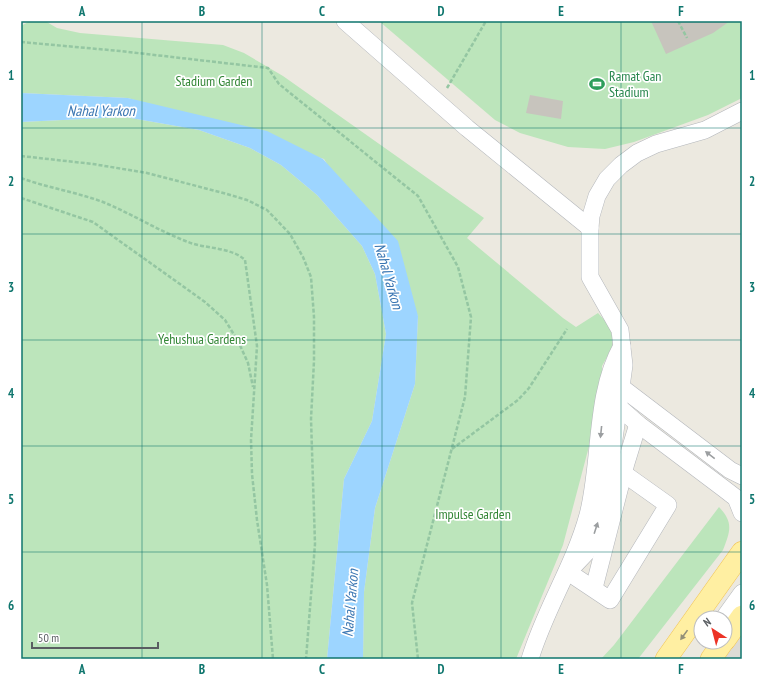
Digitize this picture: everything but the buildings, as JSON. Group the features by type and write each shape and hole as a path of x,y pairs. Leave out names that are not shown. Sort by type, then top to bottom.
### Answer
{"main road":[{"path":"666,659 740,556"},
{"path":"733,628 742,616"},
{"path":"711,659 718,650"}],"lane":[{"path":"346,21 466,128 590,228"},
{"path":"568,572 586,553 597,528 609,476 624,365 620,330 590,277 590,228 597,196 607,180 621,165 637,153 656,144 705,130 742,111"},
{"path":"530,659 536,639 568,572 581,540 596,470 605,393 613,363 622,345"},
{"path":"605,393 621,387"},
{"path":"621,387 730,470 742,476"},
{"path":"605,393 618,408 736,498 742,512"},
{"path":"594,588 623,472 638,424"},
{"path":"568,572 610,600 668,505 623,472"},
{"path":"740,556 742,538"},
{"path":"730,610 742,593"}],"path":[{"path":"446,90 486,21"},
{"path":"678,21 687,38"},
{"path":"21,42 120,50 268,68 279,84 418,196 458,267 471,317 464,397 412,603 418,659"},
{"path":"21,156 94,164 147,173 240,198 267,210 290,234 303,257 311,277 314,317 314,361 311,419 315,544 306,659"},
{"path":"21,178 89,197 133,215 187,242 203,247 233,252 245,260 256,346 251,440 252,474 256,520 267,585 273,659"},
{"path":"21,198 93,222 205,302 225,320 238,341 248,363 254,391"},
{"path":"452,449 518,400 529,388 567,329"}],"shaded area":[{"path":"742,629 742,659 721,659 727,650 733,650 733,642"}],"green space":[{"name":"Impulse Garden","path":"30,21 45,21 57,28 80,33 223,45 244,53 283,76 484,218 467,238 563,318 576,327 598,313 609,325 613,339 612,348 602,366 602,397 563,545 516,659 363,659 364,592 375,508 415,384 418,316 324,159 128,98 21,93 21,26"},
{"name":"Ramat Gan Stadium","path":"379,21 742,21 742,98 708,115 634,142 605,149 568,147 520,133 495,120"},
{"name":"Yehushua Gardens","path":"125,117 199,130 250,148 281,165 317,195 362,246 375,274 386,334 372,421 344,479 327,659 21,659 21,122"},
{"path":"719,507 729,523 729,532 723,550 638,659 601,659 614,645"}],"water":[{"name":"Nahal Yarkon","path":"21,93 128,98 267,131 323,159 398,241 418,316 415,384 375,508 364,592 363,659 327,659 344,479 372,421 386,334 375,274 362,246 317,195 281,165 250,148 199,130 125,117 21,122"}],"place":[{"name":"Ramat Gan Stadium","path":"597,84"}],"park label":[{"name":"Stadium Garden","path":"214,81"}]}
